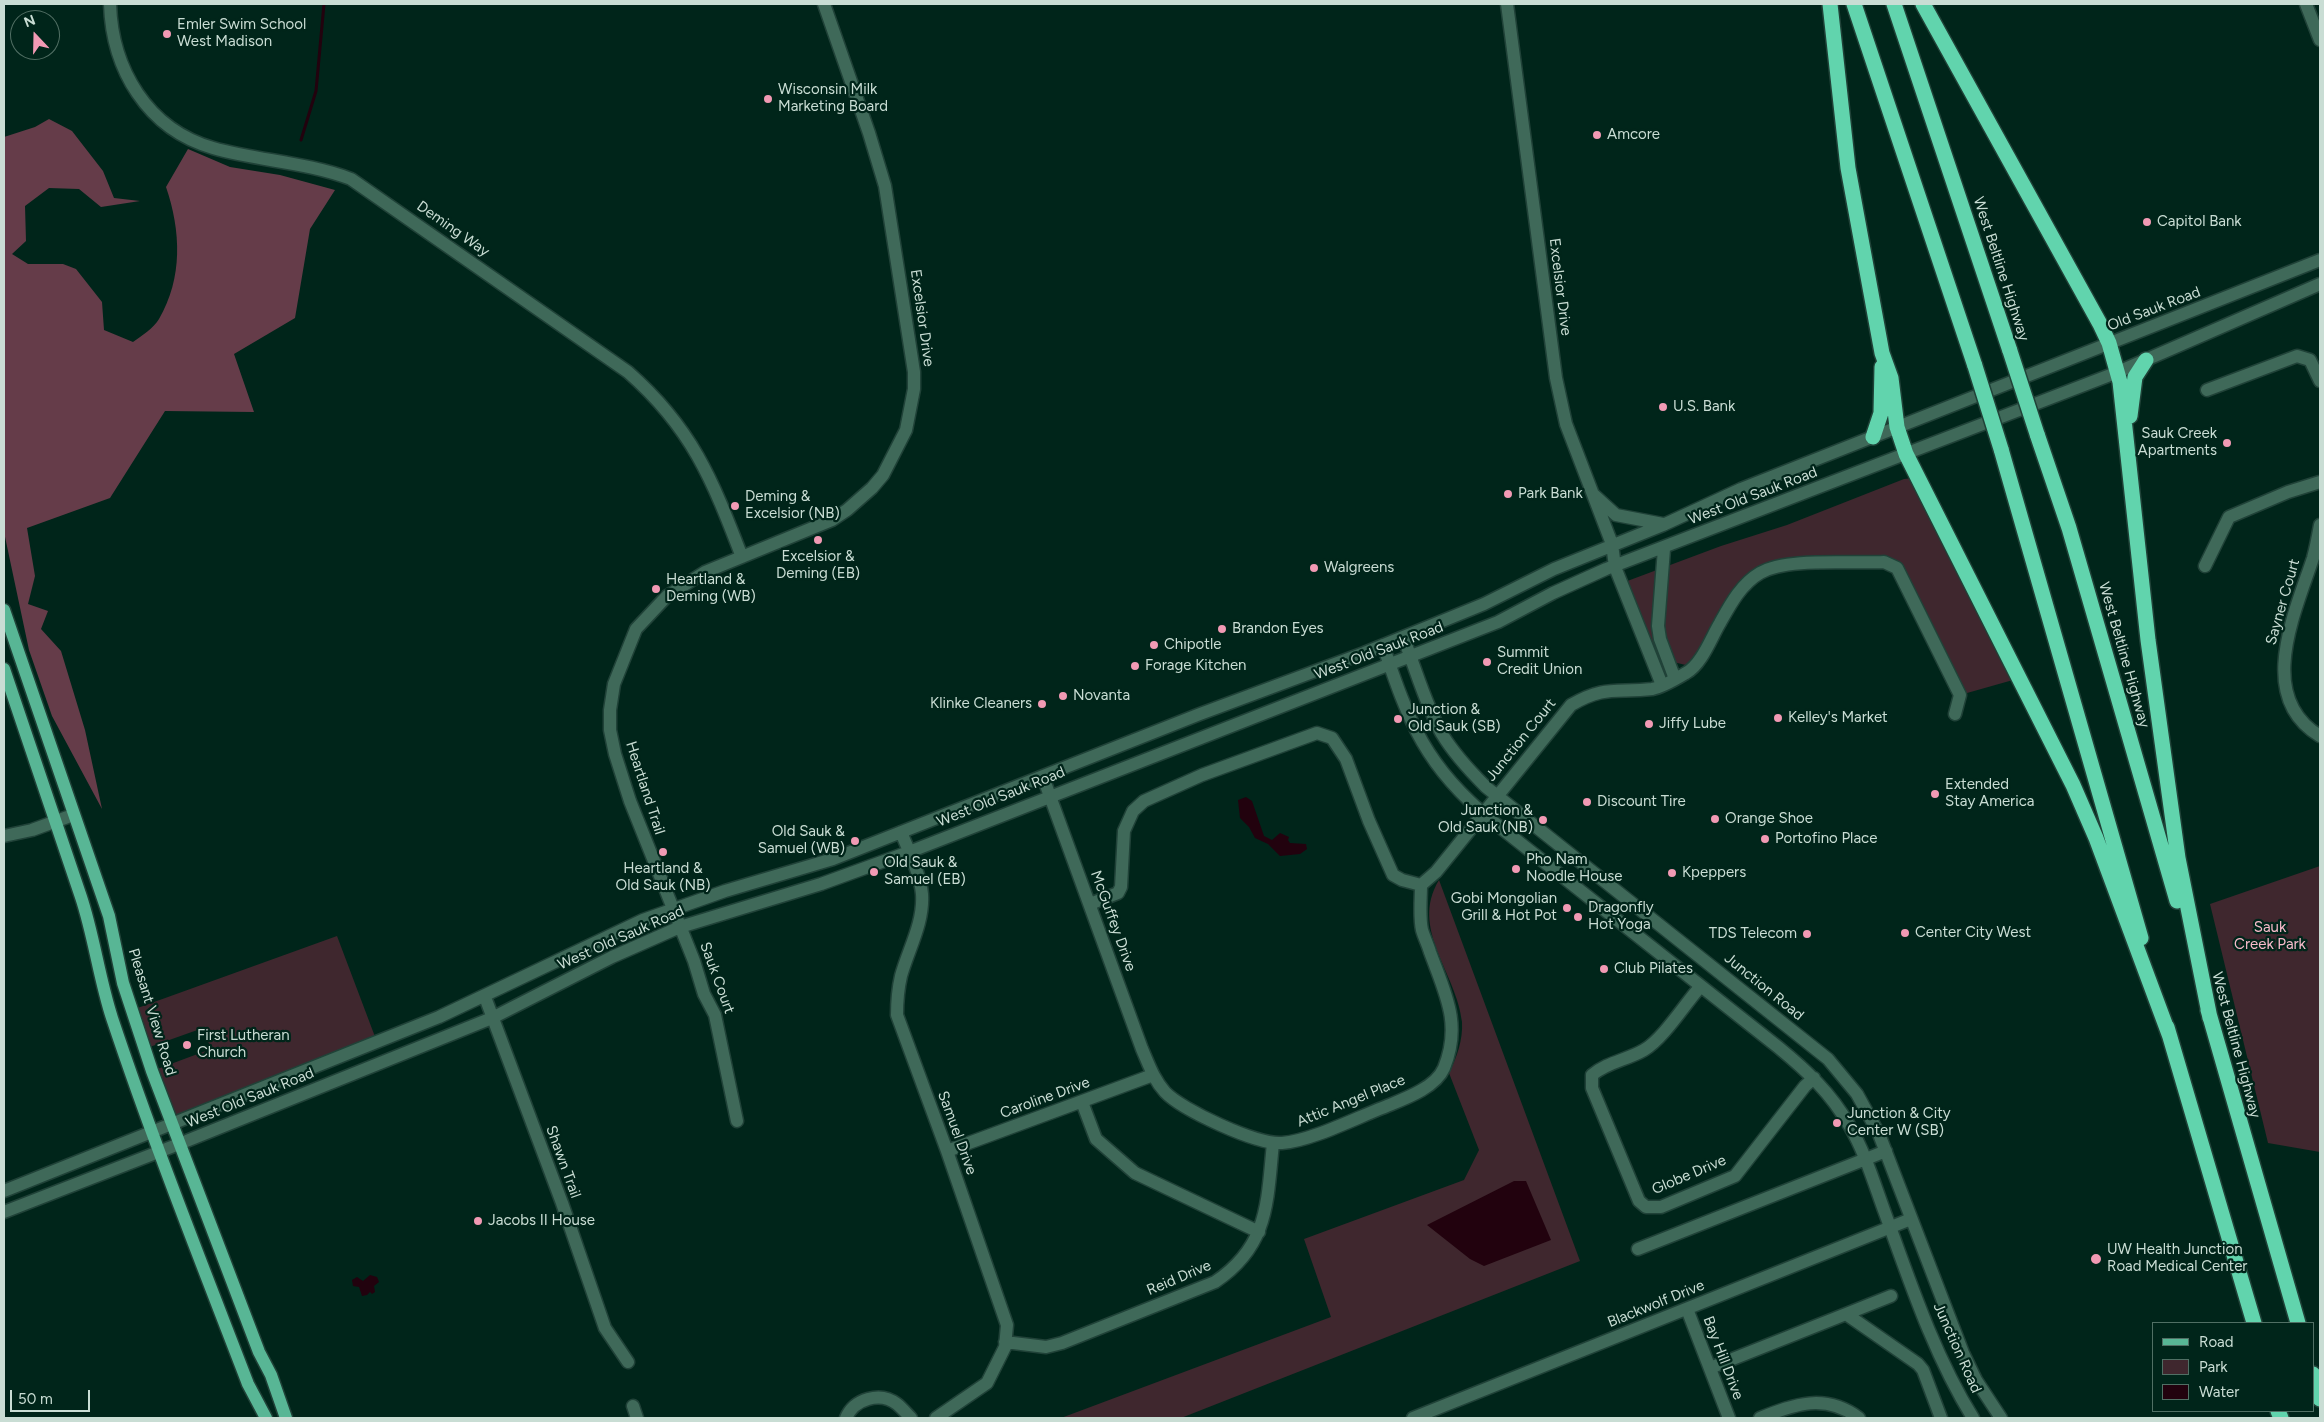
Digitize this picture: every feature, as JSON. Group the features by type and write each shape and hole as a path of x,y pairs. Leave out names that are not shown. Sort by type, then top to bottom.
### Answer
{"highway":[{"path":"1830,4 1848,168 1882,353 1891,378 1897,427 1906,454 2073,785 2096,838 2170,1037"},
{"path":"1854,4 2001,449 2254,1322"},
{"name":"West Beltline Highway","path":"1894,4 2069,528 2298,1322"},
{"path":"1922,4 2100,324 2118,372 2127,437 2141,574 2178,858 2210,1018"},
{"path":"1874,437 1881,413 1882,353"},
{"path":"2127,437 2135,378 2146,360"},
{"path":"2314,1378 2320,1400"}],"main road":[{"name":"Pleasant View Road","path":"4,610 108,916 123,983 172,1124 286,1418"},
{"path":"4,669 89,922 112,1018 159,1152 248,1384 266,1418"}],"street":[{"name":"Deming Way","path":"110,4 113,38 125,73 144,102 168,125 211,148 315,167 350,179 628,372 664,407 693,446 714,486 742,557"},
{"name":"Excelsior Drive","path":"742,557 816,528 832,520 860,499 883,475 898,449 906,430 914,389 913,356 885,186 870,133 824,4"},
{"name":"Excelsior Drive","path":"1507,4 1553,366 1566,424 1612,544 1615,566 1662,685"},
{"path":"2306,4 2320,40"},
{"name":"Old Sauk Road","path":"1999,388 2320,260"},
{"path":"2118,372 2320,284"},
{"path":"2207,390 2296,356 2310,360 2320,381"},
{"name":"West Old Sauk Road","path":"4,1212 159,1152 492,1018 612,957 680,927 821,884 909,852 1050,795 1498,622 1553,593 1615,566 1664,549 2118,372"},
{"name":"West Old Sauk Road","path":"4,1191 439,1018 606,937 672,908 834,859 1383,645 1476,607 1554,569 1741,489 1999,388"},
{"path":"2205,566 2229,516 2288,492 2320,482"},
{"path":"1592,493 1616,515 1663,524"},
{"name":"Sayner Court","path":"2320,525 2313,557 2285,644 2285,668 2286,690 2296,712 2305,725 2320,736"},
{"path":"1664,549 1658,626 1660,639 1675,679"},
{"name":"Heartland Trail","path":"672,908 630,801 615,754 610,720 614,684 636,629 655,607 686,582 742,557"},
{"name":"Junction Court","path":"1482,813 1571,705 1588,695 1607,690 1653,689 1675,679 1694,667 1731,603 1745,586 1759,574 1786,564 1884,562 1897,568 1960,695 1956,714"},
{"name":"Junction Road","path":"1403,637 1433,717 1467,769 1496,795 1828,1059 1857,1094 1870,1115 1886,1151 1963,1353 1976,1380 2001,1418"},
{"name":"Junction Road","path":"1383,645 1404,705 1424,748 1453,787 1482,813 1814,1078 1828,1093 1850,1125 1945,1368 1973,1418"},
{"path":"1090,904 1118,893 1121,887 1124,831 1133,811 1144,801 1202,775 1316,733 1332,738 1346,759 1392,875 1402,880 1421,885 1436,872 1482,813"},
{"name":"McGuffey Drive","path":"1043,777 1153,1075"},
{"path":"4,836 15,835 74,815"},
{"name":"Samuel Drive","path":"901,832 920,884 922,905 920,918 901,976 897,997 897,1015 1007,1326 1005,1342 988,1384 936,1418"},
{"name":"Attic Angel Place","path":"1153,1075 1163,1090 1180,1106 1237,1131 1273,1143 1299,1140 1407,1097 1428,1085 1443,1070 1453,1042 1452,1016 1422,932 1421,885"},
{"name":"Sauk Court","path":"672,908 694,961 704,994 715,1015 737,1121"},
{"name":"Globe Drive","path":"1700,987 1653,1043 1644,1050 1599,1069 1592,1075 1592,1088 1639,1201 1646,1207 1661,1207 1735,1176 1805,1086 1814,1078"},
{"name":"Shawn Trail","path":"484,997 606,1328 628,1362"},
{"name":"Caroline Drive","path":"947,1152 1153,1075"},
{"path":"1082,1102 1096,1140 1135,1174 1259,1232"},
{"name":"Reid Drive","path":"1005,1342 1046,1347 1062,1343 1215,1282 1229,1273 1242,1260 1259,1232 1266,1212 1273,1143"},
{"path":"1638,1249 1886,1151"},
{"name":"Blackwolf Drive","path":"1413,1418 1911,1219"},
{"path":"1710,1368 1891,1296"},
{"name":"Bay Hill Drive","path":"1687,1309 1729,1418"},
{"path":"1846,1314 1918,1364 1940,1418"},
{"path":"846,1418 854,1406 866,1399 877,1397 896,1403 911,1418"},
{"path":"1760,1418 1797,1412 1817,1402 1836,1406 1859,1418"},
{"path":"633,1406 637,1418"}],"green space":[{"path":"1914,478 2020,678 1960,695 1897,568 1863,563 1759,574 1694,667 1669,661 1655,666 1622,583 1721,546 1787,525 1904,479"},
{"name":"Sauk Creek Park","path":"2320,866 2320,1152 2268,1143 2210,904"},
{"path":"1439,880 1580,1261 1181,1418 1061,1418 1331,1317 1304,1239 1464,1180 1479,1150 1449,1073 1459,1048 1462,1022 1452,986 1437,951 1429,916 1431,898"},
{"path":"337,936 377,1042 172,1125 152,1071 211,1049 203,1028 144,1049 132,1010"}],"shaded area":[{"path":"49,119 72,131 103,171 114,198 140,201 101,207 79,189 49,188 25,206 26,241 12,254 28,264 63,264 76,269 102,302 104,330 133,342 157,322 167,303 172,287 176,271 177,237 175,220 166,187 188,149 230,167 280,175 335,190 310,229 295,318 234,354 254,412 165,411 110,498 27,528 35,576 28,604 48,611 41,629 61,651 85,730 102,809 52,716 29,650 4,532 4,137 35,127"}],"water":[{"path":"1246,797 1252,801 1264,836 1272,840 1280,833 1289,837 1290,843 1306,844 1307,849 1300,854 1280,856 1268,844 1255,838 1249,827 1240,818 1238,800"},
{"path":"1514,1181 1526,1181 1551,1240 1484,1266 1470,1259 1427,1225"},
{"path":"370,1275 377,1277 379,1282 374,1286 375,1292 362,1296 359,1287 353,1286 352,1280 357,1277 363,1281"}],"waterway":[{"path":"301,140 316,91 324,4"}],"place":[{"name":"Emler Swim School West Madison","path":"167,34"},
{"name":"Wisconsin Milk Marketing Board","path":"768,99"},
{"name":"Amcore","path":"1597,135"},
{"name":"Capitol Bank","path":"2147,222"},
{"name":"U.S. Bank","path":"1663,407"},
{"name":"Sauk Creek Apartments","path":"2227,443"},
{"name":"Park Bank","path":"1508,494"},
{"name":"Deming & Excelsior (NB)","path":"735,506"},
{"name":"Excelsior & Deming (EB)","path":"818,540"},
{"name":"Walgreens","path":"1314,568"},
{"name":"Heartland & Deming (WB)","path":"656,589"},
{"name":"Brandon Eyes","path":"1222,629"},
{"name":"Chipotle","path":"1154,645"},
{"name":"Summit Credit Union","path":"1487,662"},
{"name":"Forage Kitchen","path":"1135,666"},
{"name":"Novanta","path":"1063,696"},
{"name":"Klinke Cleaners","path":"1042,704"},
{"name":"Kelley's Market","path":"1778,718"},
{"name":"Junction & Old Sauk (SB)","path":"1398,719"},
{"name":"Jiffy Lube","path":"1649,724"},
{"name":"Extended Stay America","path":"1935,794"},
{"name":"Discount Tire","path":"1587,802"},
{"name":"Orange Shoe","path":"1715,819"},
{"name":"Junction & Old Sauk (NB)","path":"1543,820"},
{"name":"Portofino Place","path":"1765,839"},
{"name":"Old Sauk & Samuel (WB)","path":"855,841"},
{"name":"Heartland & Old Sauk (NB)","path":"663,852"},
{"name":"Pho Nam Noodle House","path":"1516,869"},
{"name":"Old Sauk & Samuel (EB)","path":"874,872"},
{"name":"Kpeppers","path":"1672,873"},
{"name":"Gobi Mongolian Grill & Hot Pot","path":"1567,908"},
{"name":"Dragonfly Hot Yoga","path":"1578,917"},
{"name":"Center City West","path":"1905,933"},
{"name":"TDS Telecom","path":"1807,934"},
{"name":"Club Pilates","path":"1604,969"},
{"name":"First Lutheran Church","path":"187,1045"},
{"name":"Junction & City Center W (SB)","path":"1837,1123"},
{"name":"Jacobs II House","path":"478,1221"},
{"name":"UW Health Junction Road Medical Center","path":"2096,1259"}]}
